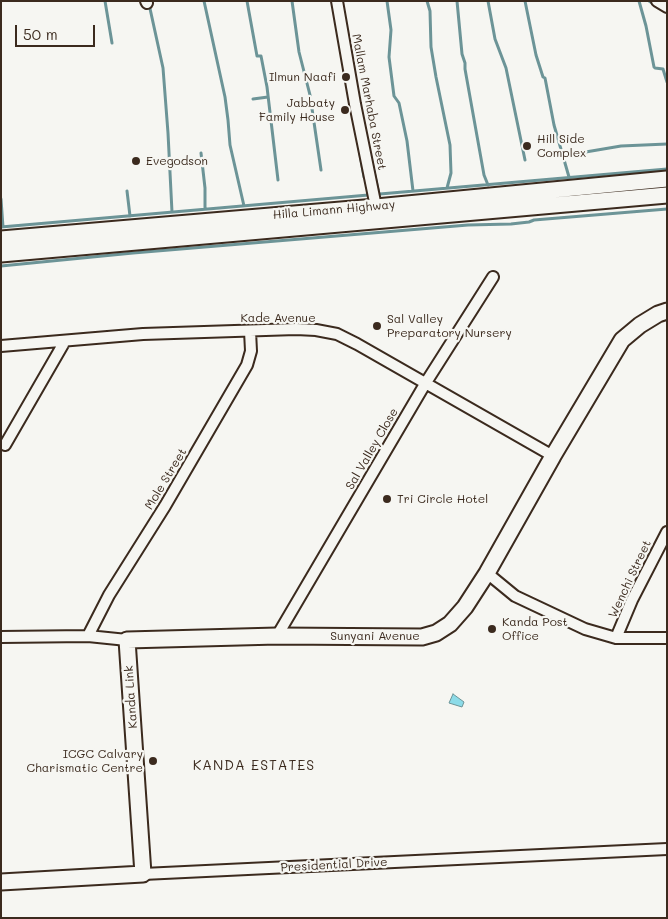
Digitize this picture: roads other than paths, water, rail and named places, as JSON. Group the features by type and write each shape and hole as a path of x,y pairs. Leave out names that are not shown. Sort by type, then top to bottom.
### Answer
{"main road":[{"name":"Hilla Limann Highway","path":"1,239 376,207 667,179"},
{"name":"Hilla Limann Highway","path":"1,254 667,195"},
{"name":"Sunyani Avenue","path":"127,640 277,636 429,636 450,624 465,607 486,573 622,340 640,325 658,314 667,312"},
{"name":"Kanda Link","path":"127,640 143,874"},
{"name":"Presidential Drive","path":"1,882 143,874"}],"street":[{"name":"Mallam Marhaba Street","path":"337,1 376,207"},
{"path":"657,1 667,7"},
{"name":"Sal Valley Close","path":"277,636 425,384 493,277"},
{"name":"Kade Avenue","path":"1,346 143,334 250,330 296,329 337,334 553,456"},
{"name":"Mole Street","path":"88,636 109,595 165,506 247,364 251,350 250,330"},
{"path":"5,446 65,341"},
{"name":"Wenchi Street","path":"616,638 632,600 667,532"},
{"path":"486,573 520,599 585,629 616,638 667,638"},
{"name":"Sunyani Avenue","path":"1,637 88,636 127,640"},
{"name":"Presidential Drive","path":"143,874 667,849"}],"water":[{"path":"453,694 464,702 462,707 449,703"}],"waterway":[{"path":"105,1 112,43"},
{"path":"204,1 225,97 230,145 244,206"},
{"path":"247,1 257,56 261,56 267,87 278,180"},
{"path":"292,1 299,52 310,95 321,170"},
{"path":"387,1 391,30 389,57 394,96 399,103 407,141 413,191"},
{"path":"427,1 430,11 431,47 450,145 451,173 447,188"},
{"path":"457,1 462,54 484,175 488,185"},
{"path":"488,1 495,39 506,68 525,160"},
{"path":"525,1 536,55 545,78 554,125 569,177"},
{"path":"639,1 654,67 663,69 667,82"},
{"path":"649,1 655,5"},
{"path":"342,2 350,50"},
{"path":"149,4 163,68 172,212"},
{"path":"253,99 268,97"},
{"path":"562,156 621,146 667,144"},
{"path":"359,148 364,177"},
{"path":"369,149 379,194"},
{"path":"201,153 205,209"},
{"path":"1,227 667,169"},
{"path":"127,191 130,216"},
{"path":"1,199 3,227"},
{"path":"1,266 133,253 468,225 511,224 534,220 667,209"}],"place":[{"name":"Ilmun Naafi","path":"346,77"},
{"name":"Jabbaty Family House","path":"345,110"},
{"name":"Hill Side Complex","path":"527,146"},
{"name":"Evegodson","path":"136,161"},
{"name":"Sal Valley Preparatory Nursery","path":"377,326"},
{"name":"Tri Circle Hotel","path":"387,499"},
{"name":"Kanda Post Office","path":"492,629"},
{"name":"ICGC Calvary Charismatic Centre","path":"153,761"}],"district":[{"name":"KANDA ESTATES","path":"254,766"}]}
